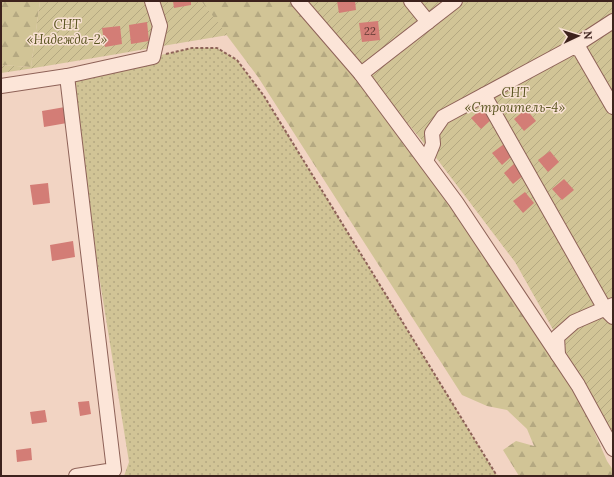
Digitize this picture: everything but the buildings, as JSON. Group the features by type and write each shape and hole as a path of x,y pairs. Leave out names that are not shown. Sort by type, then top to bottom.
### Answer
{"lane":[{"path":"1,86 67,76 153,57 160,26 152,1"},
{"path":"298,1 361,74 456,202 578,385 613,449"},
{"path":"411,1 428,22"},
{"path":"361,74 455,1"},
{"path":"426,161 433,144 432,133 443,117 574,47 613,21"},
{"path":"574,47 580,50 613,107"},
{"path":"67,76 114,470 76,476"},
{"path":"484,95 610,310 574,322 557,338 558,356"}],"path":[{"path":"153,57 192,48 217,48 237,60 264,96 497,476"}],"green space":[{"path":"1,1 40,1 31,67 1,65"},
{"name":"СНТ «Надежда-2»","path":"40,1 201,1 228,35 1,73 1,65 31,67"},
{"path":"201,1 291,1 379,106 462,219 580,399 607,461 613,470 613,476 519,476 503,450 516,441 534,446 527,429 507,410 487,406 462,395 258,77"},
{"name":"СНТ «Строитель-4»","path":"307,1 613,1 613,436 515,262 437,159"},
{"path":"192,48 217,48 237,60 264,96 497,476 124,476 129,462 67,76"}]}
